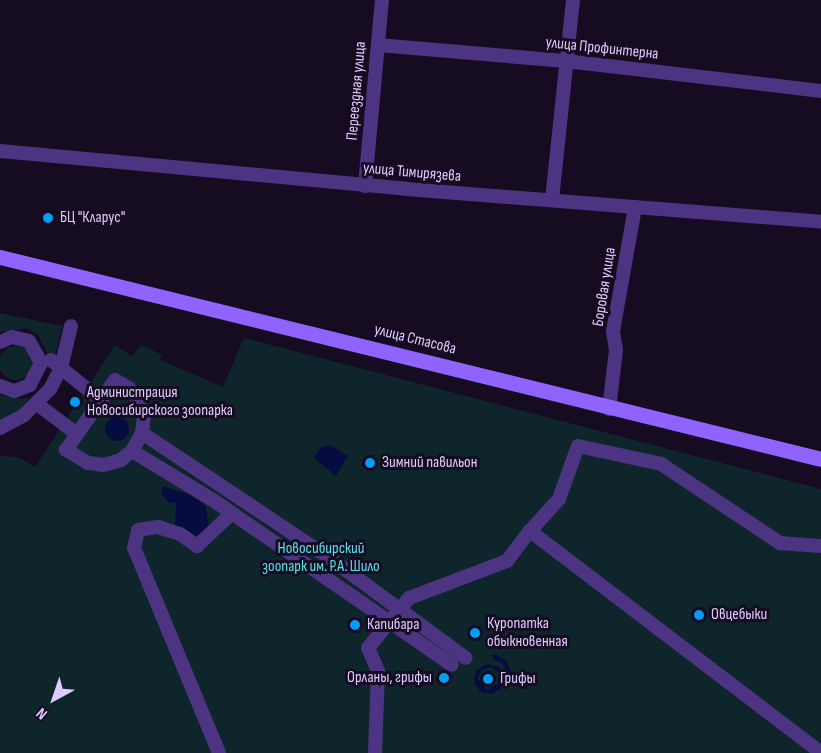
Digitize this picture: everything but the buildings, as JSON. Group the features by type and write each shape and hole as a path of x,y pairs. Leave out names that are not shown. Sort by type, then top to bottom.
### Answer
{"street":[{"name":"Переездная улица","path":"365,186 382,0"},
{"path":"552,200 573,0"},
{"name":"улица Профинтерна","path":"378,45 566,61 821,91"},
{"name":"улица Тимирязева","path":"0,151 365,186 821,222"},
{"name":"Боровая улица","path":"609,409 616,350 613,331 635,207"},
{"name":"улица Стасова","path":"0,257 609,409 821,459"},
{"path":"0,428 11,424 37,404 50,389 56,364 71,326"},
{"path":"0,342 21,338 35,347 41,363 37,379 22,389 0,386"},
{"path":"56,364 97,396"},
{"path":"37,379 50,389"},
{"path":"115,380 129,388 144,417 142,434 132,451 103,465 88,463 66,450 73,432 97,396 115,380"},
{"path":"37,404 48,415 73,432"},
{"path":"142,434 247,501 398,610 424,624 466,658"},
{"path":"375,753 378,671 368,648 387,621 409,598 507,561 559,499 578,446 661,464 780,543 821,546"},
{"path":"132,451 231,514 452,665"},
{"path":"219,753 134,548 138,530 158,527 180,534 197,546 231,514"},
{"path":"530,531 821,753"}],"green space":[{"path":"0,313 62,326 55,356 51,360 38,335 27,328 0,332"},
{"name":"Новосибирский зоопарк им. Р.А. Шило","path":"244,338 821,489 821,753 0,753 0,456 18,457 35,467 115,345 132,356 141,345 162,355 160,360 223,387"},
{"path":"16,346 28,351 33,363 28,375 16,380 4,375 -1,363 4,351"},
{"path":"0,395 19,399 30,397 20,410 0,421"}],"shaded area":[{"path":"117,417 122,418 128,424 128,434 122,440 117,441 112,440 106,434 105,429 106,424 112,418"},
{"path":"330,445 348,456 336,476 314,458 320,448"},
{"path":"162,486 190,495 206,506 209,530 193,538 175,528 176,503 168,502 162,495"},
{"path":"494,654 505,659 514,677 509,677 502,663 493,659"},
{"path":"486,664 499,667 504,678 501,688 492,694 481,692 474,683 476,671","holes":["491,667 499,673 500,682 487,690 477,678 482,670"]}],"place":[{"name":"БЦ \"Кларус\"","path":"48,218"},
{"name":"Администрация Новосибирского зоопарка","path":"75,402"},
{"name":"Зимний павильон","path":"370,463"},
{"name":"Овцебыки","path":"699,615"},
{"name":"Капибара","path":"355,625"},
{"name":"Куропатка обыкновенная","path":"475,633"},
{"name":"Орланы, грифы","path":"444,678"},
{"name":"Грифы","path":"488,679"}]}
